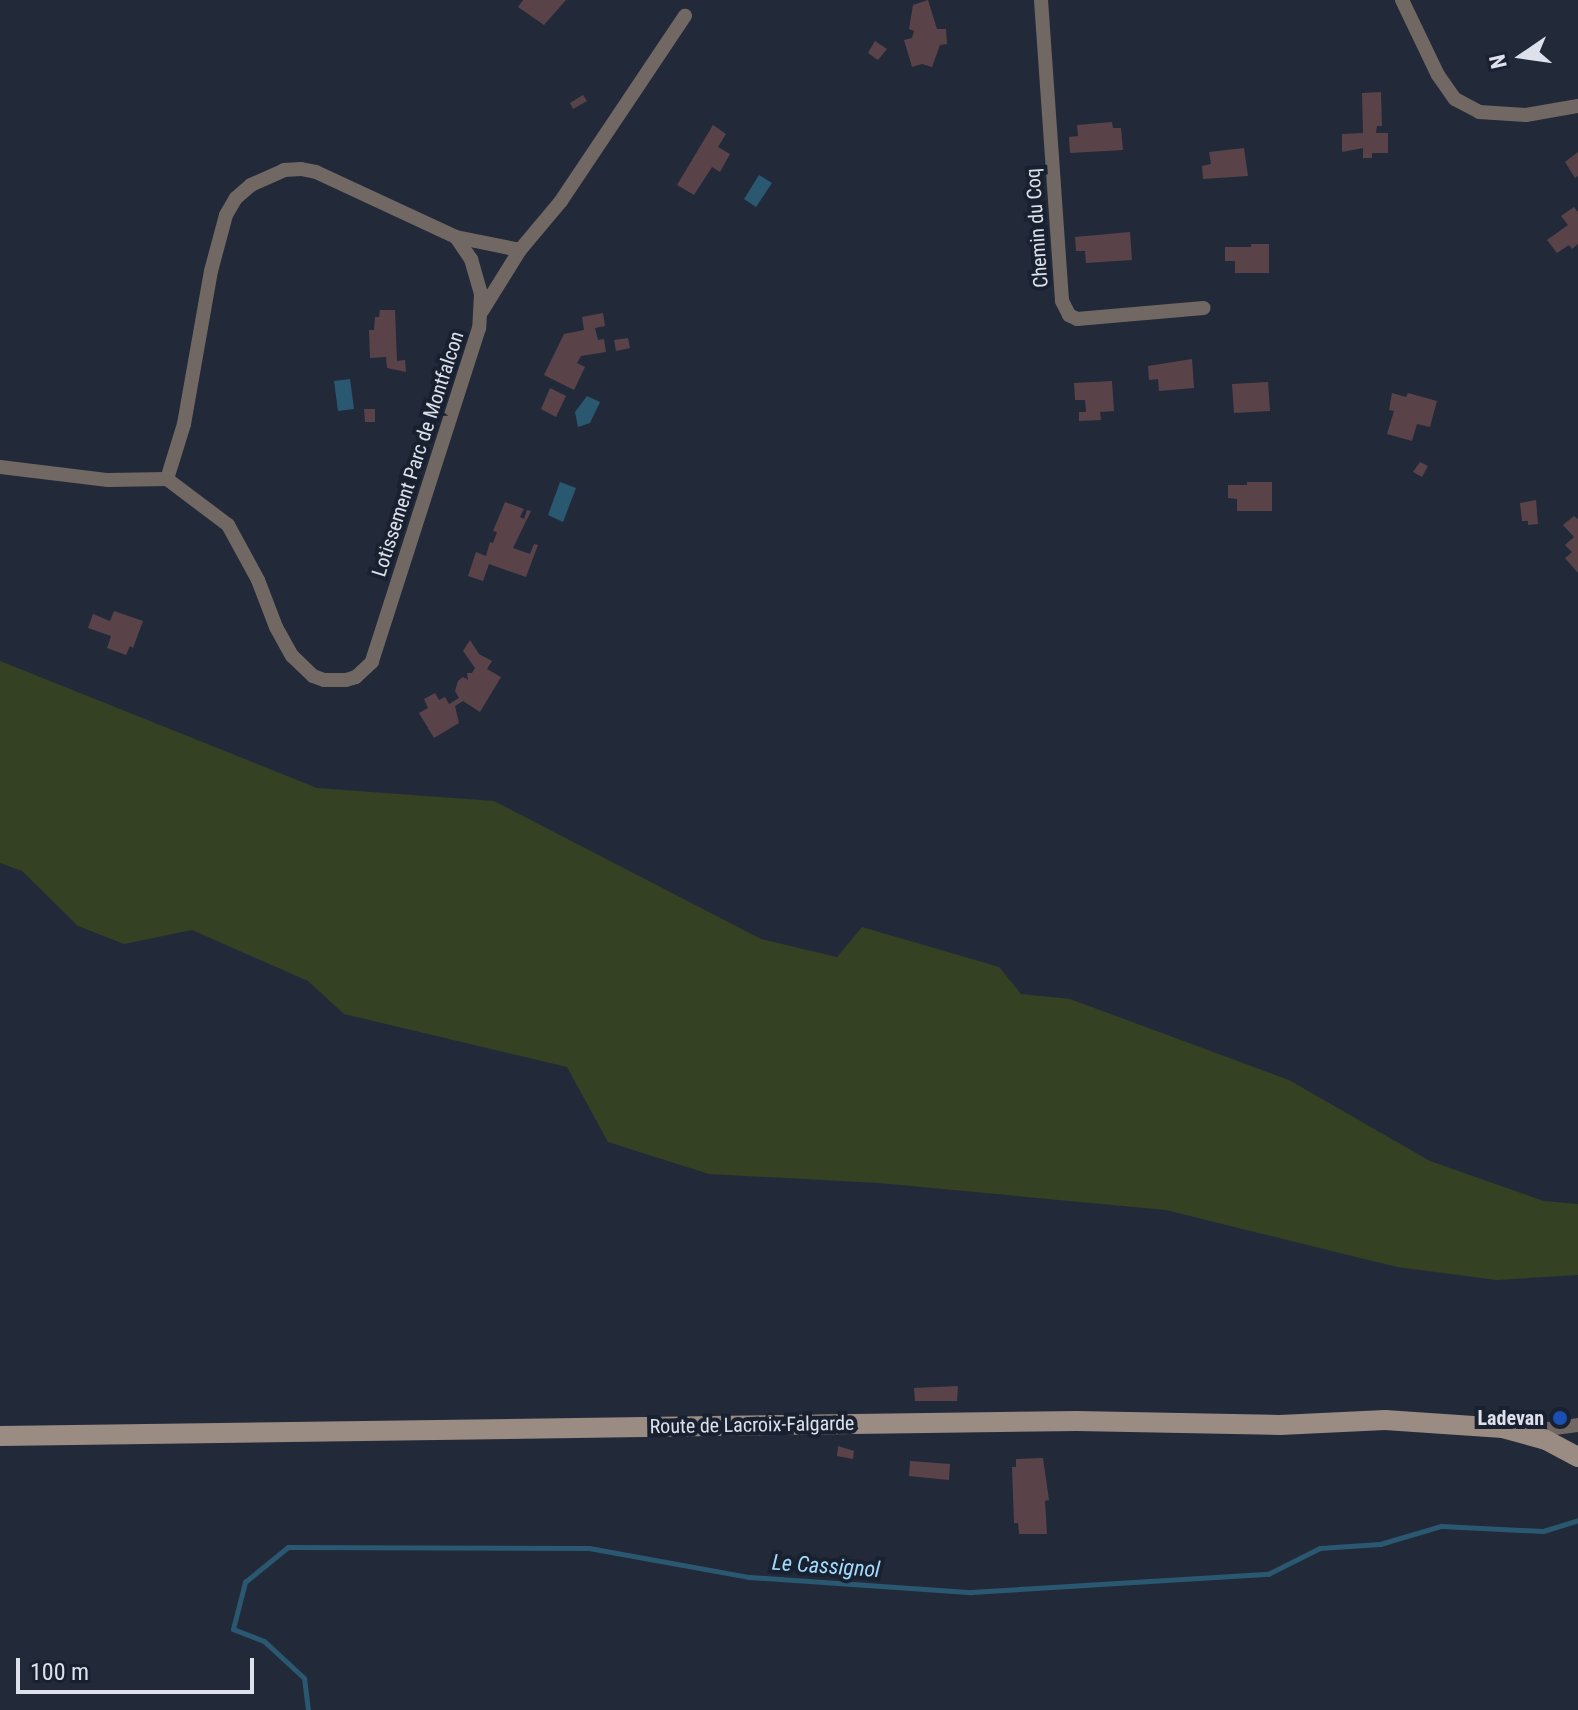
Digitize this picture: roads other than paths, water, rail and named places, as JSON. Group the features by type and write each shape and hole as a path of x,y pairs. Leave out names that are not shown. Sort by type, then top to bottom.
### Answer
{"main road":[{"name":"Route de Lacroix-Falgarde","path":"0,1436 1077,1421 1280,1425 1385,1420 1525,1432 1578,1457"}],"street":[{"name":"Chemin du Coq","path":"1041,0 1062,301 1069,315 1077,319 1204,308"},
{"path":"1402,0 1438,75 1455,99 1479,112 1526,115 1578,106"},
{"path":"481,311 520,250 561,201 685,16"},
{"path":"0,467 108,480 167,479 184,424 219,238 236,198 251,185 284,170 316,172 456,237 520,250"},
{"name":"Lotissement Parc de Montfalcon","path":"167,479 228,525 292,656 324,680 356,677 372,662 481,311 477,277 471,259 456,237"},
{"path":"1525,1432 1578,1425"}],"water":[{"path":"759,175 772,183 756,207 744,199"},
{"path":"350,379 354,409 338,411 334,381"},
{"path":"587,396 600,402 590,423 578,427 575,412"},
{"path":"560,482 576,488 563,522 548,515"}],"waterway":[{"name":"Le Cassignol","path":"308,1710 304,1678 264,1641 233,1629 245,1582 288,1547 589,1548 749,1577 971,1592 1268,1574 1320,1548 1380,1544 1441,1526 1543,1531 1578,1520"}],"place":[{"name":"Ladevan","path":"1560,1418"}]}
